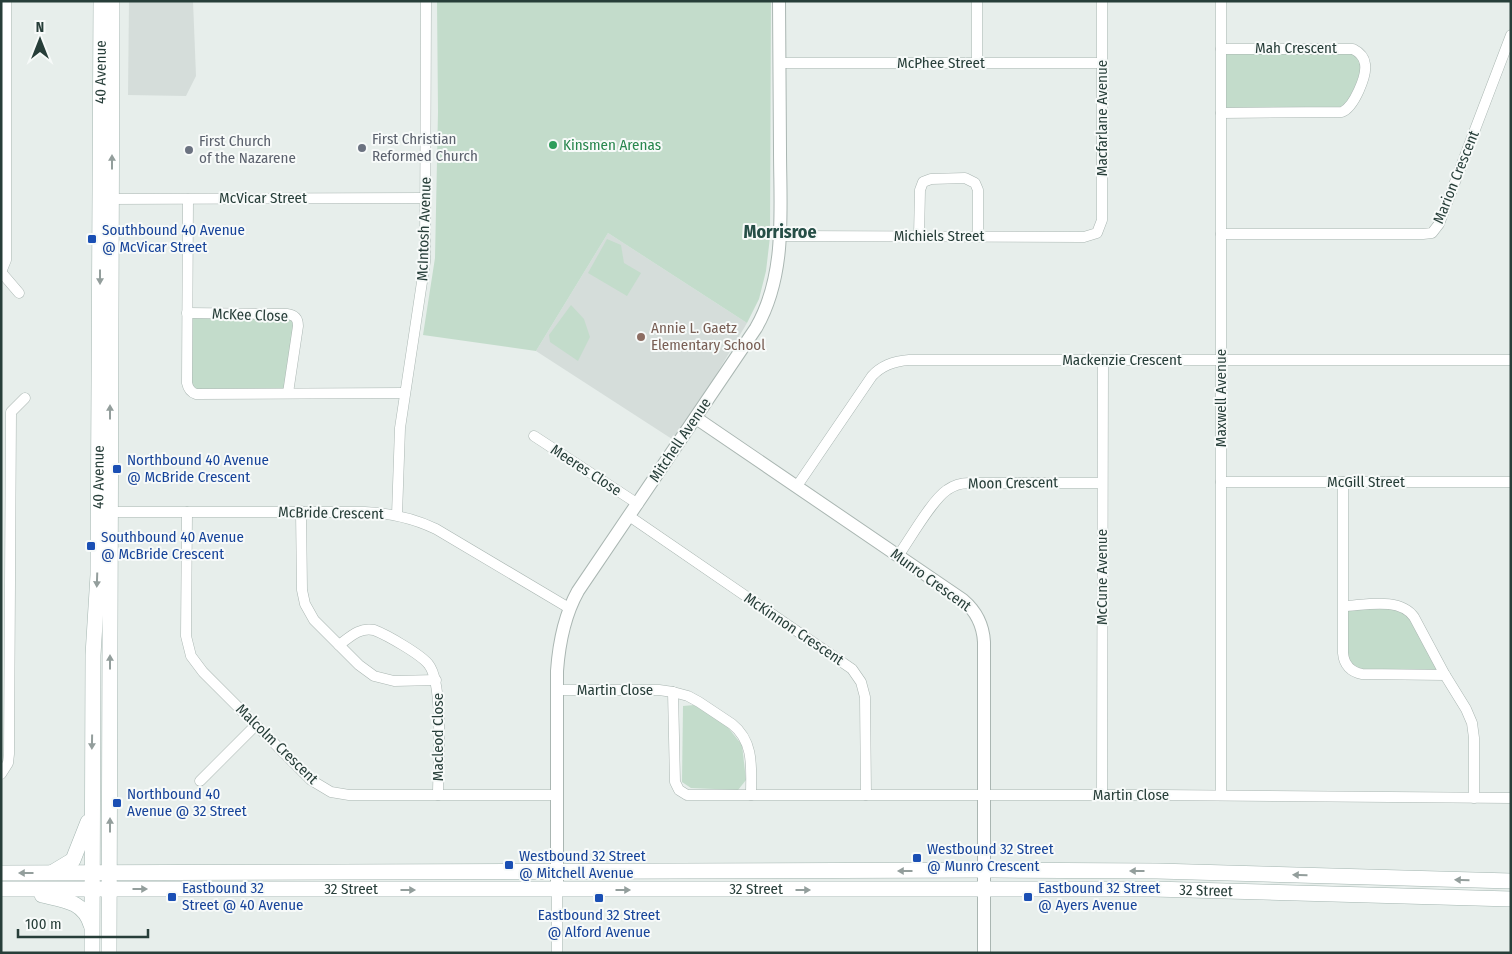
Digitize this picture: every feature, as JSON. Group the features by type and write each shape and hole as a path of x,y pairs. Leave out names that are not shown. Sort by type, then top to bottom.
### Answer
{"main road":[{"name":"40 Avenue","path":"101,1 106,199"},
{"name":"40 Avenue","path":"109,953 104,512 106,199 112,1"},
{"name":"40 Avenue","path":"92,953 93,664 104,512"},
{"path":"50,874 73,860 85,831 92,801"},
{"name":"32 Street","path":"1,873 984,870 1157,872 1511,881"},
{"path":"9,889 76,905 84,910 92,928"},
{"name":"32 Street","path":"9,889 1154,889 1511,899"}],"street":[{"path":"6,1 6,260 1,272 20,293"},
{"name":"McIntosh Avenue","path":"397,515 398,443 425,262 426,1"},
{"name":"Mitchell Avenue","path":"557,890 556,690 559,644 569,608 578,590 756,328 772,291 777,272 780,236 780,1"},
{"path":"977,1 978,63"},
{"name":"Macfarlane Avenue","path":"1097,233 1102,220 1102,1"},
{"name":"Maxwell Avenue","path":"1221,1 1221,796"},
{"name":"Marion Crescent","path":"1221,234 1432,233 1439,224 1511,35"},
{"name":"Mah Crescent","path":"1221,48 1353,48 1362,55 1366,66 1355,100 1350,107 1342,112 1221,113"},
{"name":"McPhee Street","path":"779,63 1102,63"},
{"path":"919,236 921,185 931,179 965,178 972,181 978,190 978,236"},
{"name":"McVicar Street","path":"106,199 426,198"},
{"path":"188,199 187,386 192,393 404,393"},
{"name":"Michiels Street","path":"780,236 1084,237 1097,233"},
{"name":"McKee Close","path":"188,313 294,315 298,326 288,393"},
{"name":"Mackenzie Crescent","path":"797,486 872,376 888,364 909,360 1511,360"},
{"name":"McCune Avenue","path":"1102,795 1103,360"},
{"path":"1,774 8,763 9,754 6,412 25,398"},
{"name":"Munro Crescent","path":"696,418 970,606 981,624 984,642 984,953"},
{"name":"Meeres Close","path":"534,436 638,504"},
{"name":"Moon Crescent","path":"898,556 937,500 946,491 958,485 969,482 1102,483"},
{"name":"McGill Street","path":"1221,482 1511,482"},
{"path":"1343,482 1344,658 1348,667 1354,672 1362,674 1445,675"},
{"name":"McBride Crescent","path":"104,512 301,511 366,512 397,515 436,529 569,608"},
{"name":"Macleod Close","path":"301,511 301,584 305,604 317,624 365,671 382,679 394,681 436,680"},
{"name":"Malcolm Crescent","path":"187,512 186,631 188,648 194,661 305,775 318,785 331,792 349,795 556,795"},
{"name":"McKinnon Crescent","path":"629,516 852,669 860,682 865,698 866,795"},
{"path":"1344,606 1397,604 1407,609 1414,617 1472,723 1474,738 1474,798"},
{"name":"Macleod Close","path":"339,646 358,631 374,630 425,660 431,668 438,691 438,795"},
{"name":"Martin Close","path":"556,690 659,690 688,696 738,729 745,739 750,752 751,795"},
{"name":"Martin Close","path":"673,692 674,776 679,790 687,796 1102,795 1511,798"},
{"path":"200,781 256,725"},
{"path":"557,890 557,953"}],"shaded area":[{"path":"129,1 193,1 196,76 186,96 128,95"},
{"name":"Annie L. Gaetz Elementary School","path":"608,233 747,323 692,415 672,439 536,351"}],"green space":[{"path":"437,1 771,1 770,237 766,271 759,299 747,323 608,233 536,351 423,335 435,258 438,112"},
{"path":"1348,48 1365,60 1350,107 1221,113 1221,49"},
{"path":"607,239 621,245 624,263 641,273 627,296 588,273"},
{"path":"571,305 584,319 590,337 578,361 550,342 549,335"},
{"path":"187,313 294,315 288,393 196,394 187,383"},
{"path":"1344,606 1403,606 1445,675 1362,674 1348,667"},
{"path":"694,705 726,725 742,745 746,780 738,790 691,788 682,782 683,706"}],"place":[{"name":"Kinsmen Arenas","path":"553,145"},
{"name":"First Christian Reformed Church","path":"362,148"},
{"name":"First Church of the Nazarene","path":"189,150"},
{"name":"Southbound 40 Avenue @ McVicar Street","path":"92,239"},
{"name":"Annie L. Gaetz Elementary School","path":"641,337"},
{"name":"Northbound 40 Avenue @ McBride Crescent","path":"117,469"},
{"name":"Southbound 40 Avenue @ McBride Crescent","path":"91,546"},
{"name":"Northbound 40 Avenue @ 32 Street","path":"117,803"},
{"name":"Westbound 32 Street @ Munro Crescent","path":"917,858"},
{"name":"Westbound 32 Street @ Mitchell Avenue","path":"509,865"},
{"name":"Eastbound 32 Street @ 40 Avenue","path":"172,897"},
{"name":"Eastbound 32 Street @ Ayers Avenue","path":"1028,897"},
{"name":"Eastbound 32 Street @ Alford Avenue","path":"599,898"}],"district":[{"name":"Morrisroe","path":"780,232"}]}
